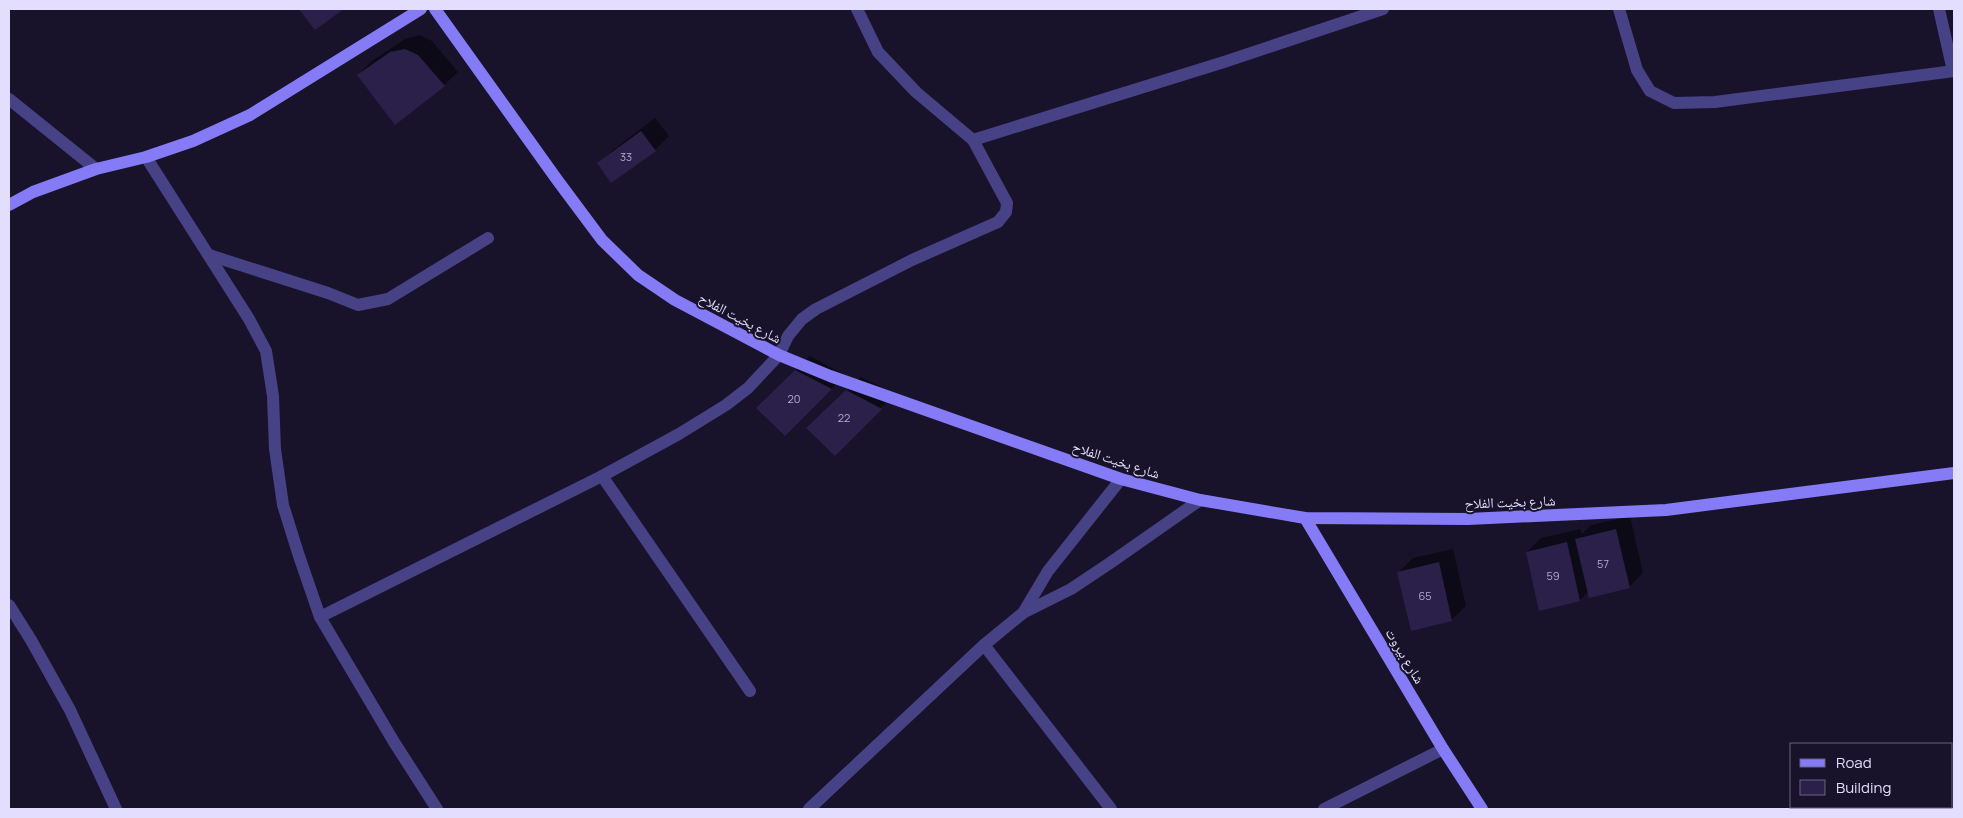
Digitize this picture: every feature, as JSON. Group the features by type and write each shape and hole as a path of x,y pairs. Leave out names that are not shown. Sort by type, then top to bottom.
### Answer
{"street":[{"path":"9,205 33,192 96,169 146,157 193,141 250,115 421,9"},
{"name":"شارع بخيت الفلاح","path":"435,9 602,240 638,275 675,300 779,355 830,376 1121,479 1200,500 1305,518 1468,519 1666,510 1954,473"},
{"path":"320,617 602,476 679,434 726,405 748,388 779,355 788,336 802,319 816,309 912,260 998,222 1006,212 1006,203 973,140 916,92 878,52 857,9"},
{"path":"973,140 1224,62 1383,9"},
{"path":"1620,9 1637,70 1650,91 1674,103 1715,102 1954,71 1939,9"},
{"path":"9,99 96,169"},
{"path":"146,157 249,319 266,351 273,396 275,449 283,505 320,617 436,809"},
{"path":"208,255 328,293 358,305 388,299 488,238"},
{"path":"602,476 750,691"},
{"path":"1023,613 1048,571 1121,479"},
{"path":"810,809 984,645 1023,613 1070,589 1200,500"},
{"name":"شارع بيروت","path":"1305,518 1443,749 1482,809"},
{"path":"9,605 32,640 70,710 116,809"},
{"path":"984,645 1111,809"},
{"path":"1324,809 1443,749"}],"building":[{"path":"299,9 344,9 315,30"},
{"path":"405,49 418,55 445,86 395,125 357,75 390,52"},
{"path":"641,131 656,151 611,183 597,163"},
{"path":"795,370 832,389 785,436 756,408"},
{"path":"846,390 882,409 835,456 806,428"},
{"path":"1616,529 1630,588 1589,598 1575,539"},
{"path":"1567,542 1580,601 1539,611 1526,552"},
{"path":"1439,562 1452,621 1411,631 1397,572"}]}
